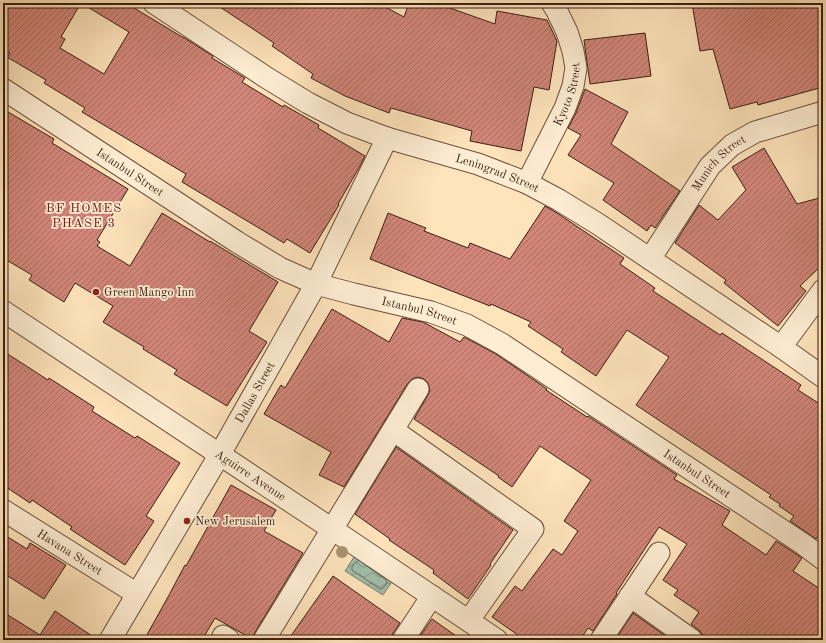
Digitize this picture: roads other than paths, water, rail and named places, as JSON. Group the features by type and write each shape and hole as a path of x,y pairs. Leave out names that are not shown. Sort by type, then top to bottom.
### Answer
{"street":[{"name":"Leningrad Street","path":"154,3 267,78 308,103 347,123 387,138 478,164 527,182 598,224 823,377"},
{"name":"Kyoto Street","path":"527,182 565,108 573,86 576,68 573,51 567,32 552,3"},
{"name":"Istanbul Street","path":"3,89 280,268 316,284 431,312 468,325 502,344 803,544 823,559"},
{"name":"Munich Street","path":"650,259 710,166 732,144 755,132 823,112"},
{"name":"Dallas Street","path":"110,640 220,454 316,284 387,138"},
{"path":"781,347 823,290"},
{"name":"Aguirre Avenue","path":"3,311 332,528 497,640"},
{"path":"264,640 418,389"},
{"path":"392,430 533,529 469,620"},
{"name":"Havana Street","path":"3,510 137,594"},
{"path":"601,640 659,553"},
{"path":"403,640 432,596"},
{"path":"630,596 692,640"}],"water":[{"path":"356,554 393,580 383,595 345,571"}],"place":[{"name":"Green Mango Inn","path":"96,292"},
{"name":"New Jerusalem","path":"187,521"}],"district":[{"name":"BF HOMES PHASE 3","path":"84,214"}]}
